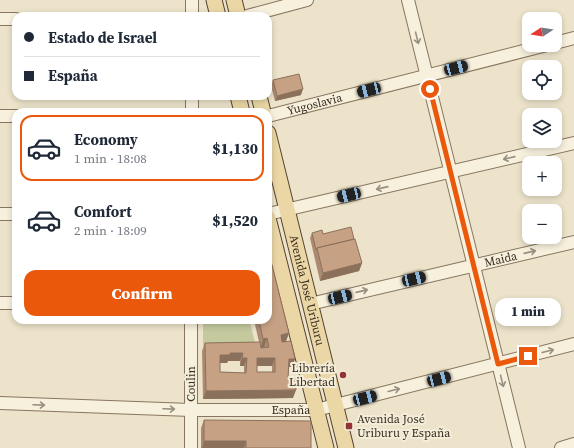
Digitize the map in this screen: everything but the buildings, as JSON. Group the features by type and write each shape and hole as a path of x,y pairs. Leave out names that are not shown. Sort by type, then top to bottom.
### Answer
{"main road":[{"path":"214,0 217,12"},
{"path":"234,0 237,12"},
{"name":"Avenida José Uriburu","path":"272,149 346,448"},
{"name":"Avenida José Uriburu","path":"272,234 326,448"}],"street":[{"path":"192,0 192,12"},
{"path":"262,12 307,0"},
{"path":"408,0 519,448"},
{"path":"0,19 12,19"},
{"path":"562,41 574,38"},
{"name":"Yugoslavia","path":"272,115 522,51"},
{"path":"0,116 12,116"},
{"path":"272,213 574,143"},
{"path":"0,214 12,214"},
{"name":"Maida","path":"310,304 574,242"},
{"path":"0,303 12,303"},
{"name":"Coulin","path":"191,324 191,448"},
{"name":"España","path":"0,403 191,410 316,410 574,344"},
{"path":"561,448 574,444"}],"green space":[{"path":"203,324 250,324 256,347 203,349"}],"place":[{"name":"Librería Libertad","path":"343,375"},
{"name":"Avenida José Uriburu y España","path":"349,426"}],"route":[{"path":"430,89 498,364 528,356"}]}
